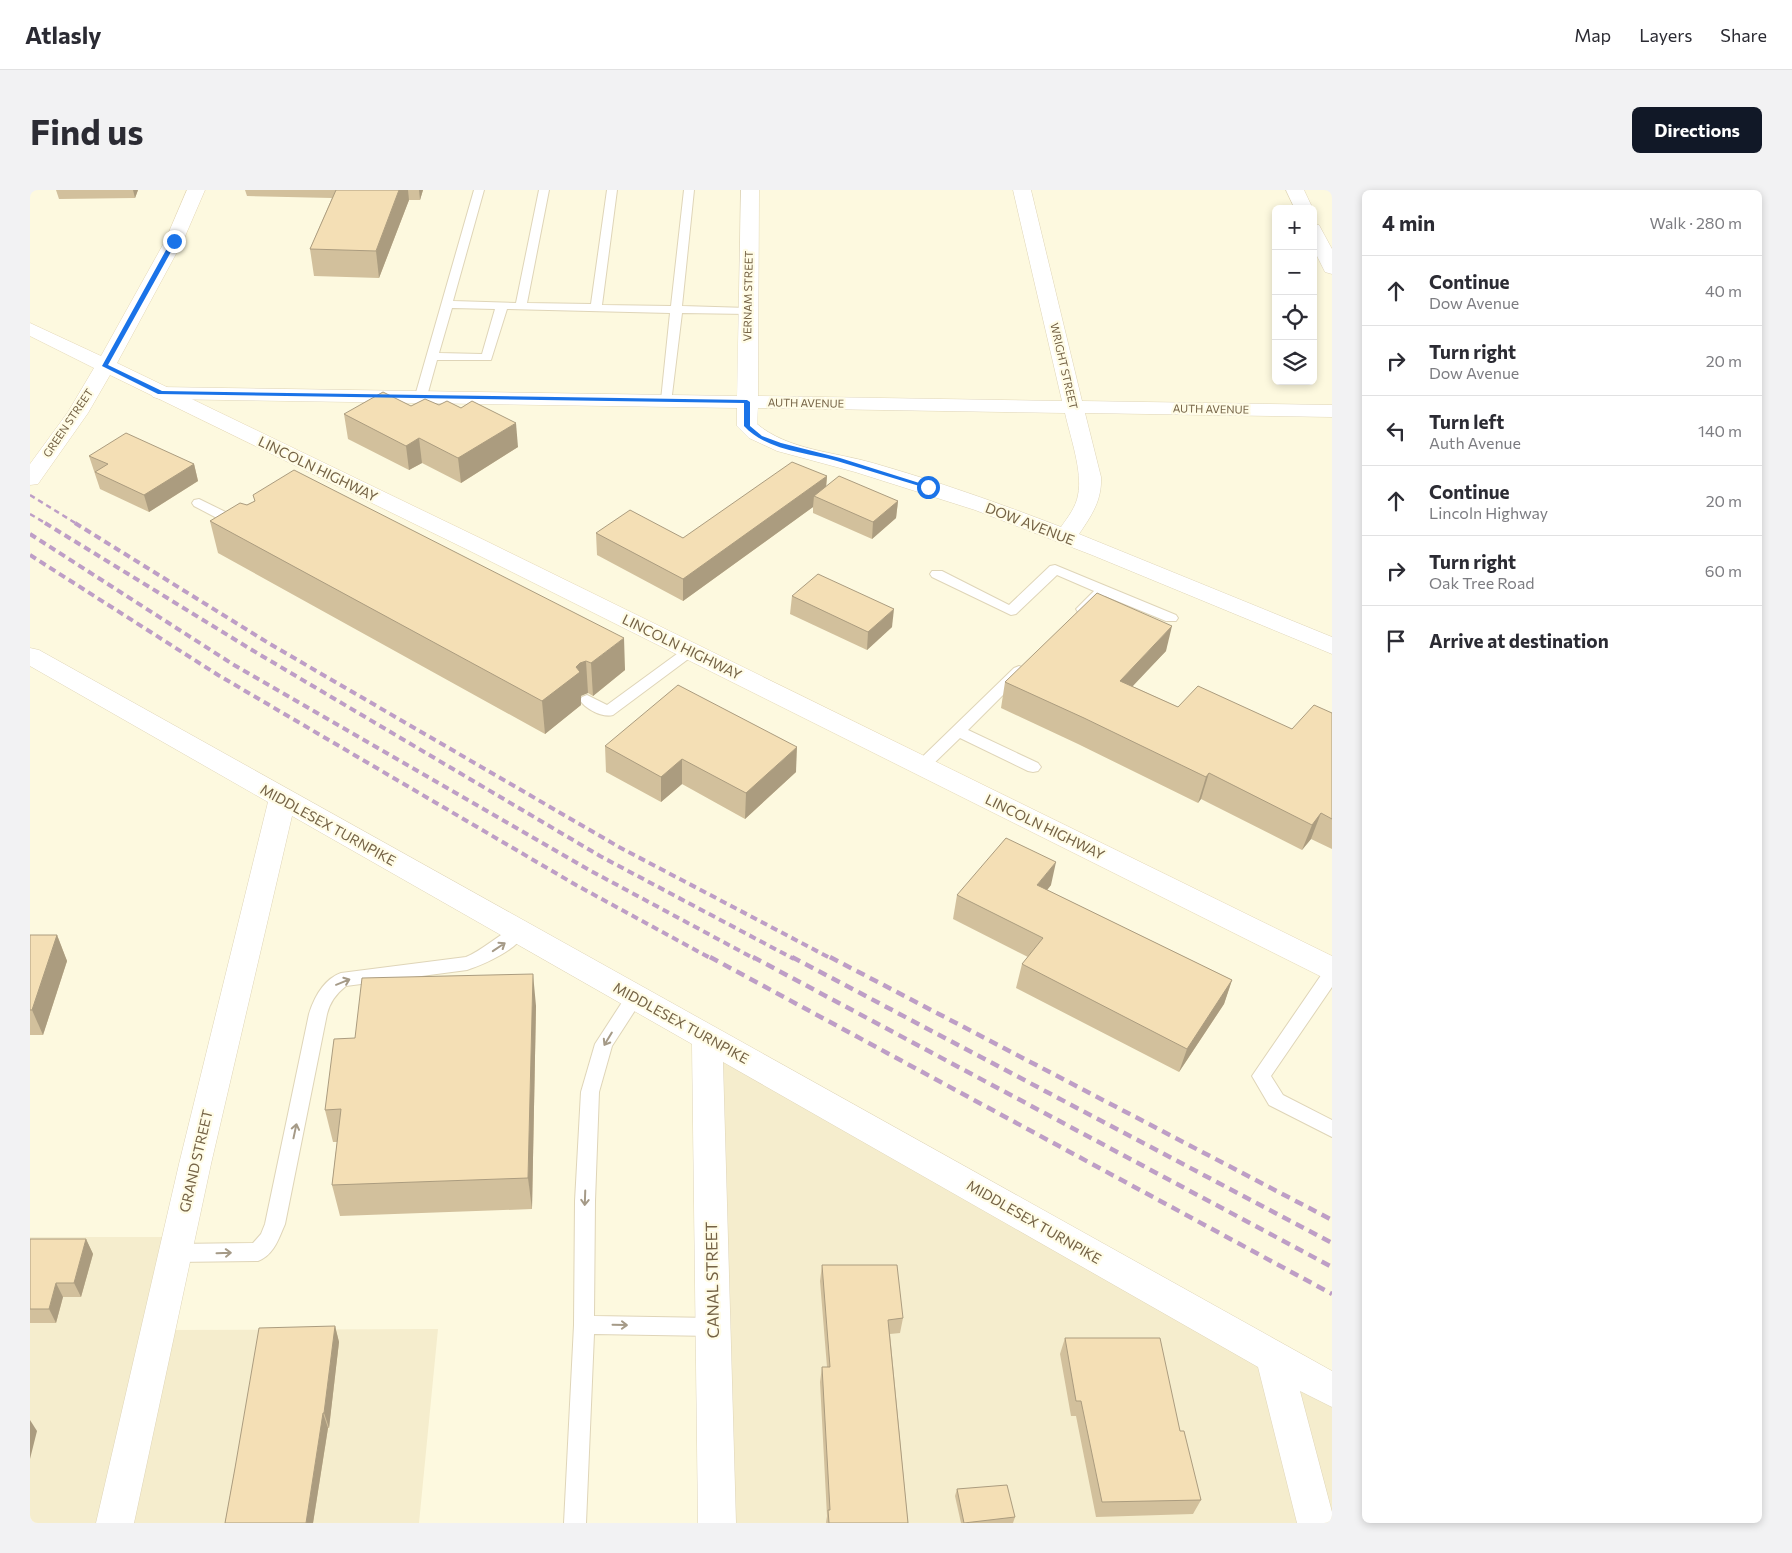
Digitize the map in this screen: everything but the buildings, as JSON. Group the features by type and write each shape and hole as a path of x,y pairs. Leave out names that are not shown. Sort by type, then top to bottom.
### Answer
{"street":[{"name":"GREEN STREET","path":"30,479 78,413 105,366 160,267 186,215 196,190"},
{"name":"VERNAM STREET","path":"747,402 750,190"},
{"name":"WRIGHT STREET","path":"1022,190 1074,407 1091,491 1083,512 1066,537"},
{"path":"1295,190 1302,205"},
{"path":"1317,237 1332,268"},
{"name":"LINCOLN HIGHWAY","path":"30,329 476,545 1332,969"},
{"name":"AUTH AVENUE","path":"160,393 1332,411"},
{"name":"DOW AVENUE","path":"747,402 747,426 760,438 778,445 838,459 928,487 1066,537 1332,646"},
{"name":"MIDDLESEX TURNPIKE","path":"30,656 282,800 634,998 707,1036 1332,1390"},
{"name":"GRAND STREET","path":"115,1523 175,1253 282,800"},
{"name":"CANAL STREET","path":"707,1036 717,1523"},
{"path":"1273,1357 1316,1523"}],"lane":[{"path":"421,396 479,190"},
{"path":"521,306 544,190"},
{"path":"596,308 612,190"},
{"path":"667,400 690,190"},
{"path":"446,304 748,311"},
{"path":"432,356 487,358 502,306"},
{"path":"199,503 249,528"},
{"path":"938,574 1011,611 1055,569 1171,618"},
{"path":"1075,617 1103,590"},
{"path":"587,700 608,712 690,651"},
{"path":"922,766 1027,664"},
{"path":"958,731 1033,767"},
{"path":"175,1253 258,1252 269,1239 275,1224 318,1014 321,1003 332,987 341,980 467,963 479,959 501,946 518,932"},
{"path":"1332,973 1261,1076 1276,1100 1332,1129"},
{"path":"575,1523 584,1325 585,1201 590,1092 604,1044 634,998"},
{"path":"584,1325 713,1327"}],"shaded area":[{"path":"707,1036 1332,1390 1332,1523 717,1523"},
{"path":"30,1237 179,1237 158,1330 438,1329 419,1523 30,1523"}],"railway":[{"path":"30,495 77,524"},
{"path":"30,514 47,524"},
{"path":"45,523 252,650 600,856 794,959"},
{"path":"75,523 270,644 619,847 832,959"},
{"path":"30,534 234,665 591,871 755,959"},
{"path":"30,555 218,675 576,885 712,959"},
{"path":"710,957 1332,1294"},
{"path":"753,957 1332,1267"},
{"path":"792,957 1332,1243"},
{"path":"830,957 1332,1220"}],"route":[{"path":"174,241 105,366 160,393 747,402 747,426 760,438 778,445 884,472 928,487"}]}
